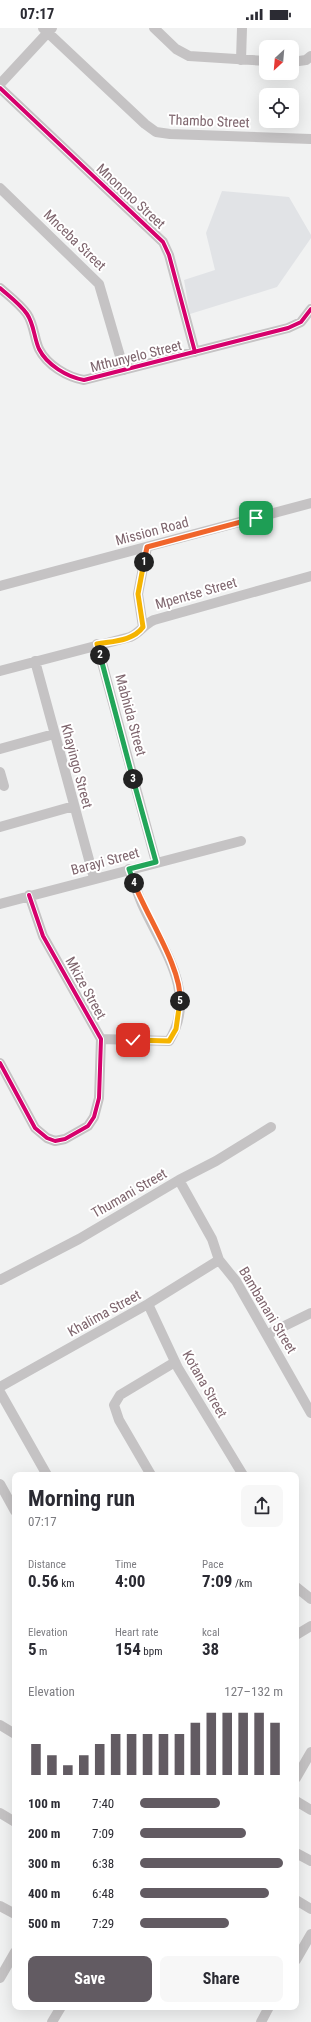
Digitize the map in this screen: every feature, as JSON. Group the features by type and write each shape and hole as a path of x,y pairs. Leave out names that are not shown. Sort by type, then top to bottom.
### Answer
{"street":[{"path":"154,28 176,49 189,56 259,61"},
{"path":"241,60 242,28"},
{"path":"0,84 48,30"},
{"name":"Thambo Street","path":"48,30 145,124 156,132 170,134 311,139"},
{"path":"299,62 310,61"},
{"name":"Mnonono Street","path":"0,88 163,242 169,255 195,352"},
{"name":"Mnceba Street","path":"0,188 99,284 124,370"},
{"name":"Mthunyelo Street","path":"0,288 27,314 39,349 44,357 58,368 75,378 91,379 295,325 305,318 311,309"},
{"name":"Mission Road","path":"0,586 311,503"},
{"path":"143,627 138,594 147,547"},
{"name":"Mpentse Street","path":"0,671 97,644 130,637 138,633 143,627 154,620 311,576"},
{"name":"Mabhida Street","path":"97,644 156,862"},
{"name":"Khayingo Street","path":"35,661 94,878"},
{"path":"0,749 54,734"},
{"path":"0,772 4,786"},
{"path":"0,827 74,806"},
{"name":"Barayi Street","path":"0,904 94,878 240,841"},
{"path":"101,1039 169,1041 174,1033 179,1017 181,992 176,973 142,903 129,869"},
{"name":"Mkize Street","path":"0,1063 38,1132 47,1138 55,1140 65,1139 88,1126 97,1112 99,1098 101,1039 43,936 29,896"},
{"name":"Thumani Street","path":"0,1280 79,1239 179,1180 216,1161 271,1127"},
{"name":"Bambanani Street","path":"179,1180 212,1239 219,1260 236,1281 268,1334 311,1413"},
{"name":"Khalima Street","path":"0,1387 148,1304 219,1260"},
{"name":"Kotana Street","path":"148,1304 175,1362 241,1472"},
{"path":"268,1334 311,1313"},
{"path":"149,1472 119,1420 114,1405 120,1395 175,1362"},
{"path":"0,1392 45,1472"},
{"path":"0,1484 12,1506"},
{"path":"299,1589 311,1599"},
{"path":"299,1633 311,1626"},
{"path":"0,1725 12,1732"},
{"path":"299,1773 311,1752"},
{"path":"299,1803 311,1810"},
{"path":"0,1813 12,1820"},
{"path":"299,1855 311,1861"},
{"path":"299,1902 311,1909"},
{"path":"0,1906 12,1912"},
{"path":"299,1955 311,1934"},
{"path":"0,1978 12,1957"},
{"path":"52,2022 59,2010"},
{"path":"261,2022 267,2010"}],"shaded area":[{"path":"222,191 289,197 311,235 311,238 277,287 190,314 184,280 215,270 206,233"}],"cycle path":[{"path":"0,88 163,242 169,255 195,352"},
{"path":"0,288 18,303 27,314 39,349 47,360 64,373 84,380 288,328 301,322 311,309"},
{"path":"0,1063 35,1128 47,1138 55,1141 65,1139 88,1126 94,1117 99,1098 101,1039 43,936 29,895"}],"route":[{"path":"133,1040 169,1041 176,1029 179,1017 181,992 176,973 142,903 129,869 156,862 97,644 134,636 143,627 139,610 138,594 147,547 256,518"}]}
